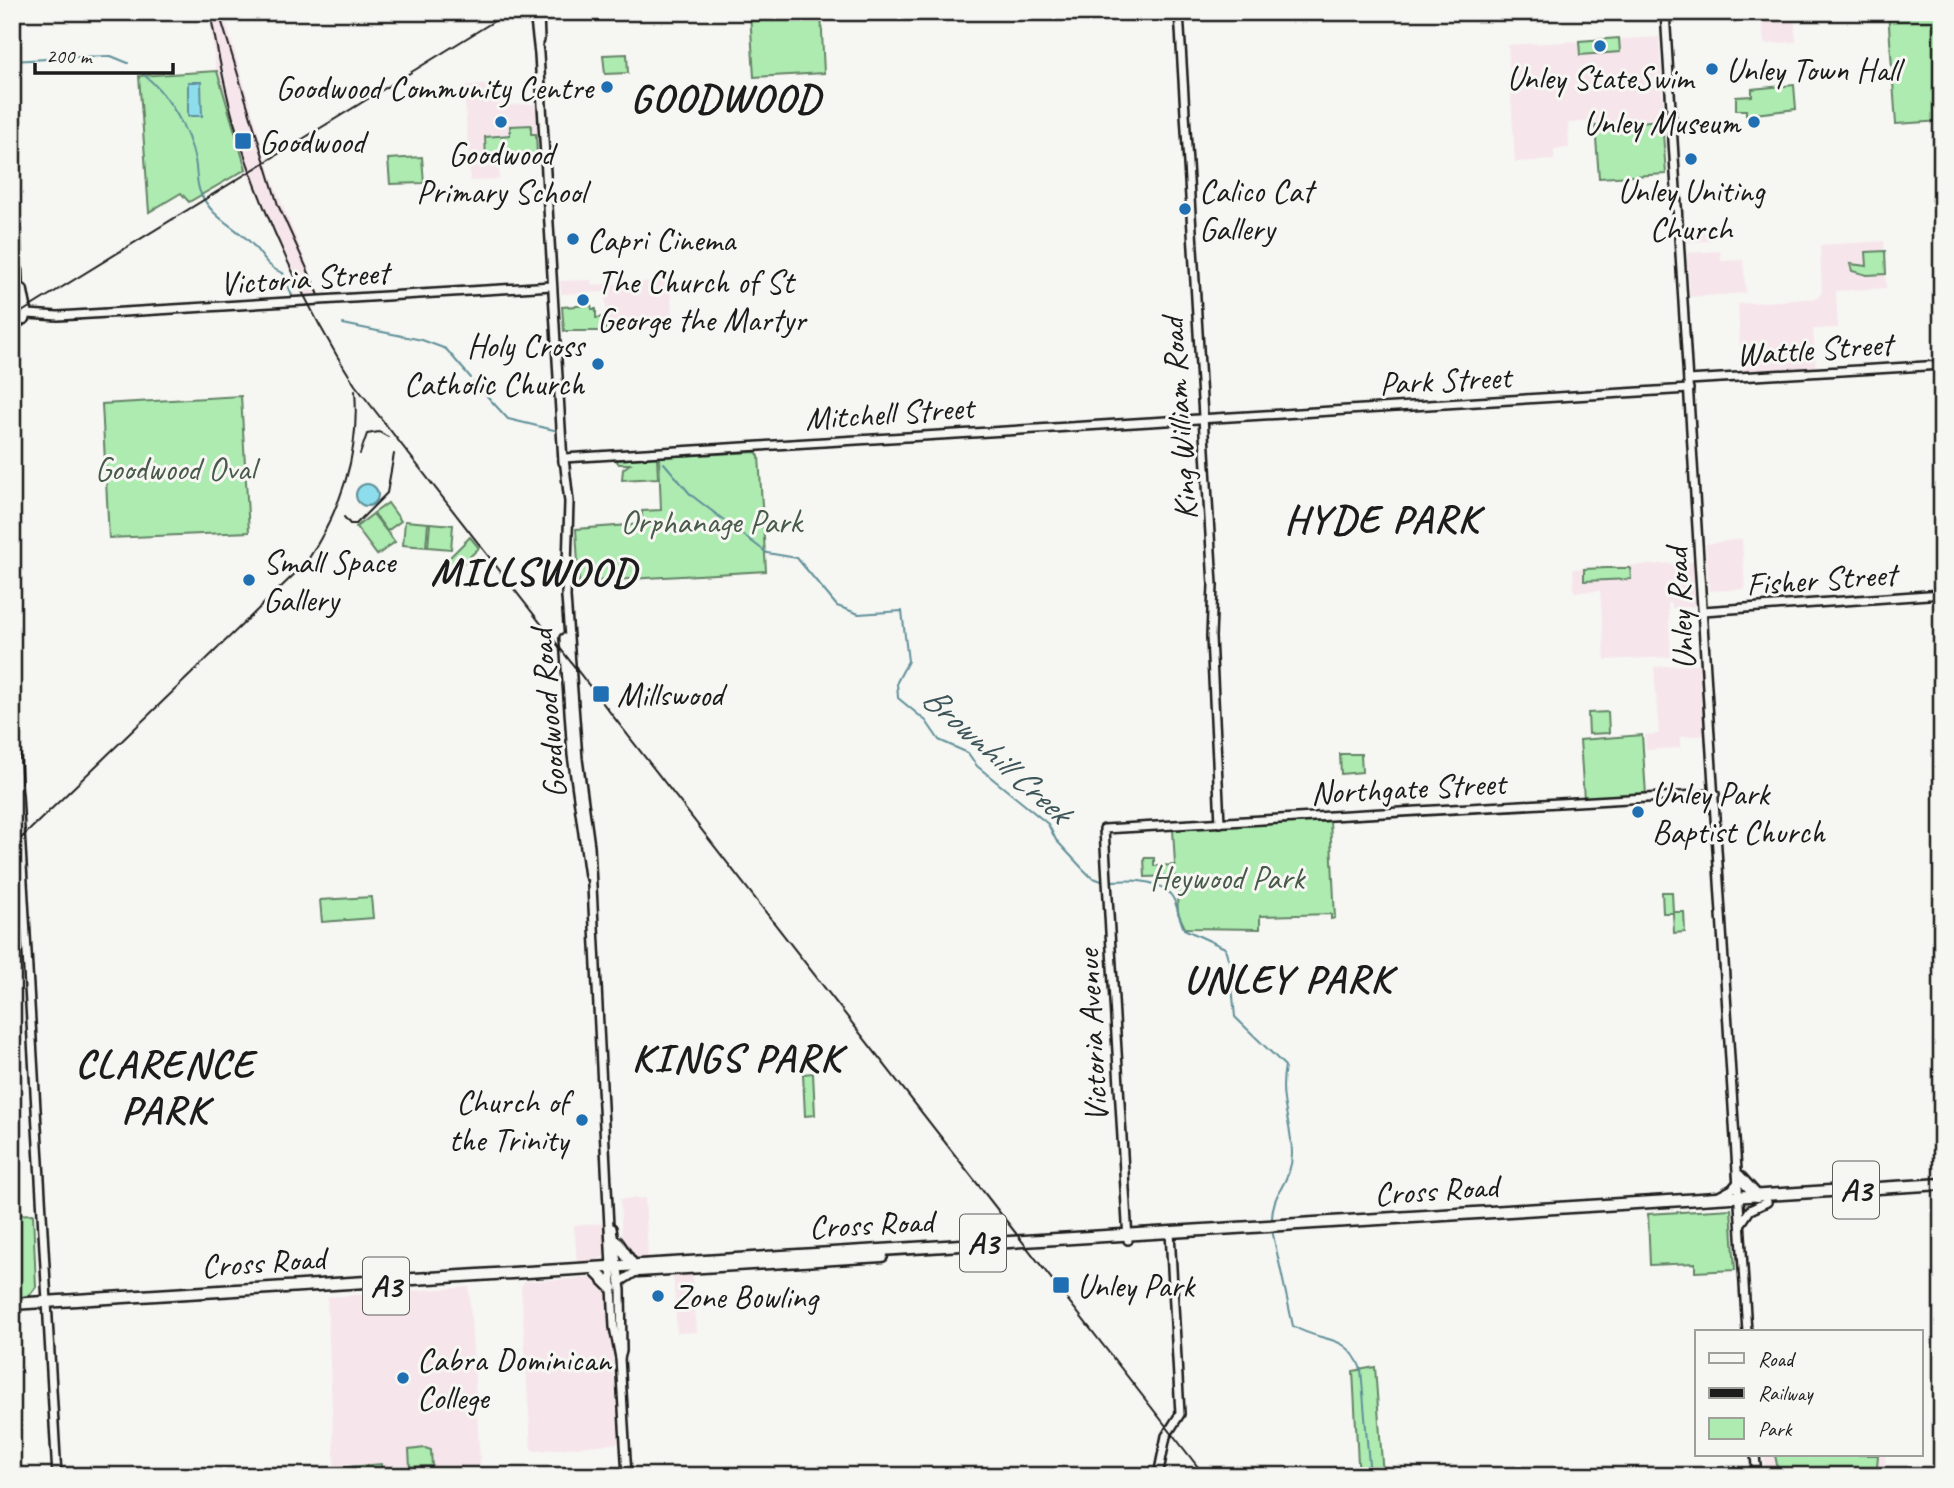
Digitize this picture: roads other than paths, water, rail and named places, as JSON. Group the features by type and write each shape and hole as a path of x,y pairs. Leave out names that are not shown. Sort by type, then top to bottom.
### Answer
{"highway":[{"path":"1739,1179 1762,1199"},
{"name":"Cross Road","path":"1762,1199 1942,1184"},
{"name":"Cross Road","path":"1272,1228 1942,1191"},
{"name":"Cross Road","path":"12,1310 125,1299 593,1270 615,1272 634,1268 721,1262 1712,1199 1741,1200"},
{"path":"617,1242 634,1268"},
{"path":"593,1270 607,1280 615,1272"},
{"name":"Cross Road","path":"12,1304 45,1305"}],"main road":[{"name":"Goodwood Road","path":"534,12 539,52"},
{"name":"Goodwood Road","path":"539,12 552,286 565,461 561,585 568,707 590,880 615,1272 616,1349 620,1358 627,1476"},
{"name":"King William Road","path":"1179,12 1213,585 1211,637 1220,823"},
{"name":"Unley Road","path":"1665,12 1741,1200 1747,1330"},
{"path":"12,143 20,278 26,316 12,327"},
{"name":"Victoria Street","path":"26,316 552,286"},
{"name":"Wattle Street","path":"1689,385 1942,365"},
{"name":"Park Street","path":"1203,418 1689,385"},
{"name":"Mitchell Street","path":"565,461 579,457 1203,418"},
{"name":"Fisher Street","path":"1703,611 1942,594"},
{"path":"12,699 57,1476"},
{"name":"Northgate Street","path":"1104,829 1715,794"},
{"name":"Victoria Avenue","path":"1104,829 1128,1237"},
{"path":"1712,1199 1732,1189 1739,1179"},
{"path":"1742,1223 1750,1210 1762,1199"},
{"name":"Goodwood Road","path":"611,1224 617,1242 615,1272"},
{"path":"1158,1476 1166,1436 1180,1415 1170,1235"},
{"path":"593,1270 615,1272"},
{"path":"1755,1456 1757,1476"}],"water":[{"path":"188,82 201,82 202,116 188,116"},
{"path":"367,484 377,491 378,495 371,505 367,506 357,499 356,495 363,485"}],"waterway":[{"name":"Brownhill Creek","path":"73,57 111,56 128,63"},
{"name":"Brownhill Creek","path":"12,61 64,58"},
{"name":"Brownhill Creek","path":"143,74 161,91 182,124 192,148 199,188 205,201 216,214 249,241 268,264 283,273 293,298"},
{"name":"Brownhill Creek","path":"343,324 422,340 446,349 471,378"},
{"name":"Brownhill Creek","path":"474,382 508,419 554,430"},
{"name":"Brownhill Creek","path":"664,463 691,495 767,553 797,558 837,606 859,614 902,611 908,661 897,682 898,698 926,721 939,740 968,753 977,766 1048,824 1056,840 1082,868 1091,877 1104,882"},
{"name":"Brownhill Creek","path":"1110,881 1144,882 1168,891 1184,929 1225,948 1230,965 1235,1017 1285,1066 1283,1091 1292,1154 1289,1172 1275,1202 1272,1221"},
{"name":"Brownhill Creek","path":"1272,1230 1293,1326 1341,1343 1355,1357 1361,1369 1370,1476"}],"tram line":[{"path":"12,318 509,12"}],"railway":[{"path":"210,12 230,108 257,189 302,291 355,385 1205,1476"},
{"path":"220,16 278,205 319,295"},
{"path":"12,847 306,563 329,522 346,481 354,437 355,391"},
{"path":"360,454 367,434 379,432 388,437"},
{"path":"344,517 350,524 356,524 387,493 394,454"}],"place":[{"name":"Unley StateSwim","path":"1600,46"},
{"name":"Unley Town Hall","path":"1712,69"},
{"name":"Goodwood Community Centre","path":"607,87"},
{"name":"Goodwood Primary School","path":"501,122"},
{"name":"Unley Museum","path":"1754,122"},
{"name":"Goodwood","path":"243,141"},
{"name":"Unley Uniting Church","path":"1691,159"},
{"name":"Calico Cat Gallery","path":"1185,209"},
{"name":"Capri Cinema","path":"573,239"},
{"name":"The Church of St George the Martyr","path":"583,300"},
{"name":"Holy Cross Catholic Church","path":"598,364"},
{"name":"Small Space Gallery","path":"249,580"},
{"name":"Millswood","path":"601,694"},
{"name":"Unley Park Baptist Church","path":"1638,812"},
{"name":"Church of the Trinity","path":"582,1120"},
{"name":"Unley Park","path":"1061,1285"},
{"name":"Zone Bowling","path":"658,1296"},
{"name":"Cabra Dominican College","path":"403,1378"}],"district":[{"name":"GOODWOOD","path":"726,97"},
{"name":"HYDE PARK","path":"1382,518"},
{"name":"MILLSWOOD","path":"534,571"},
{"name":"UNLEY PARK","path":"1288,978"},
{"name":"KINGS PARK","path":"737,1057"},
{"name":"CLARENCE PARK","path":"165,1086"}],"park label":[{"name":"Goodwood Oval","path":"175,468"},
{"name":"Orphanage Park","path":"711,521"},
{"name":"Heywood Park","path":"1227,877"}]}
